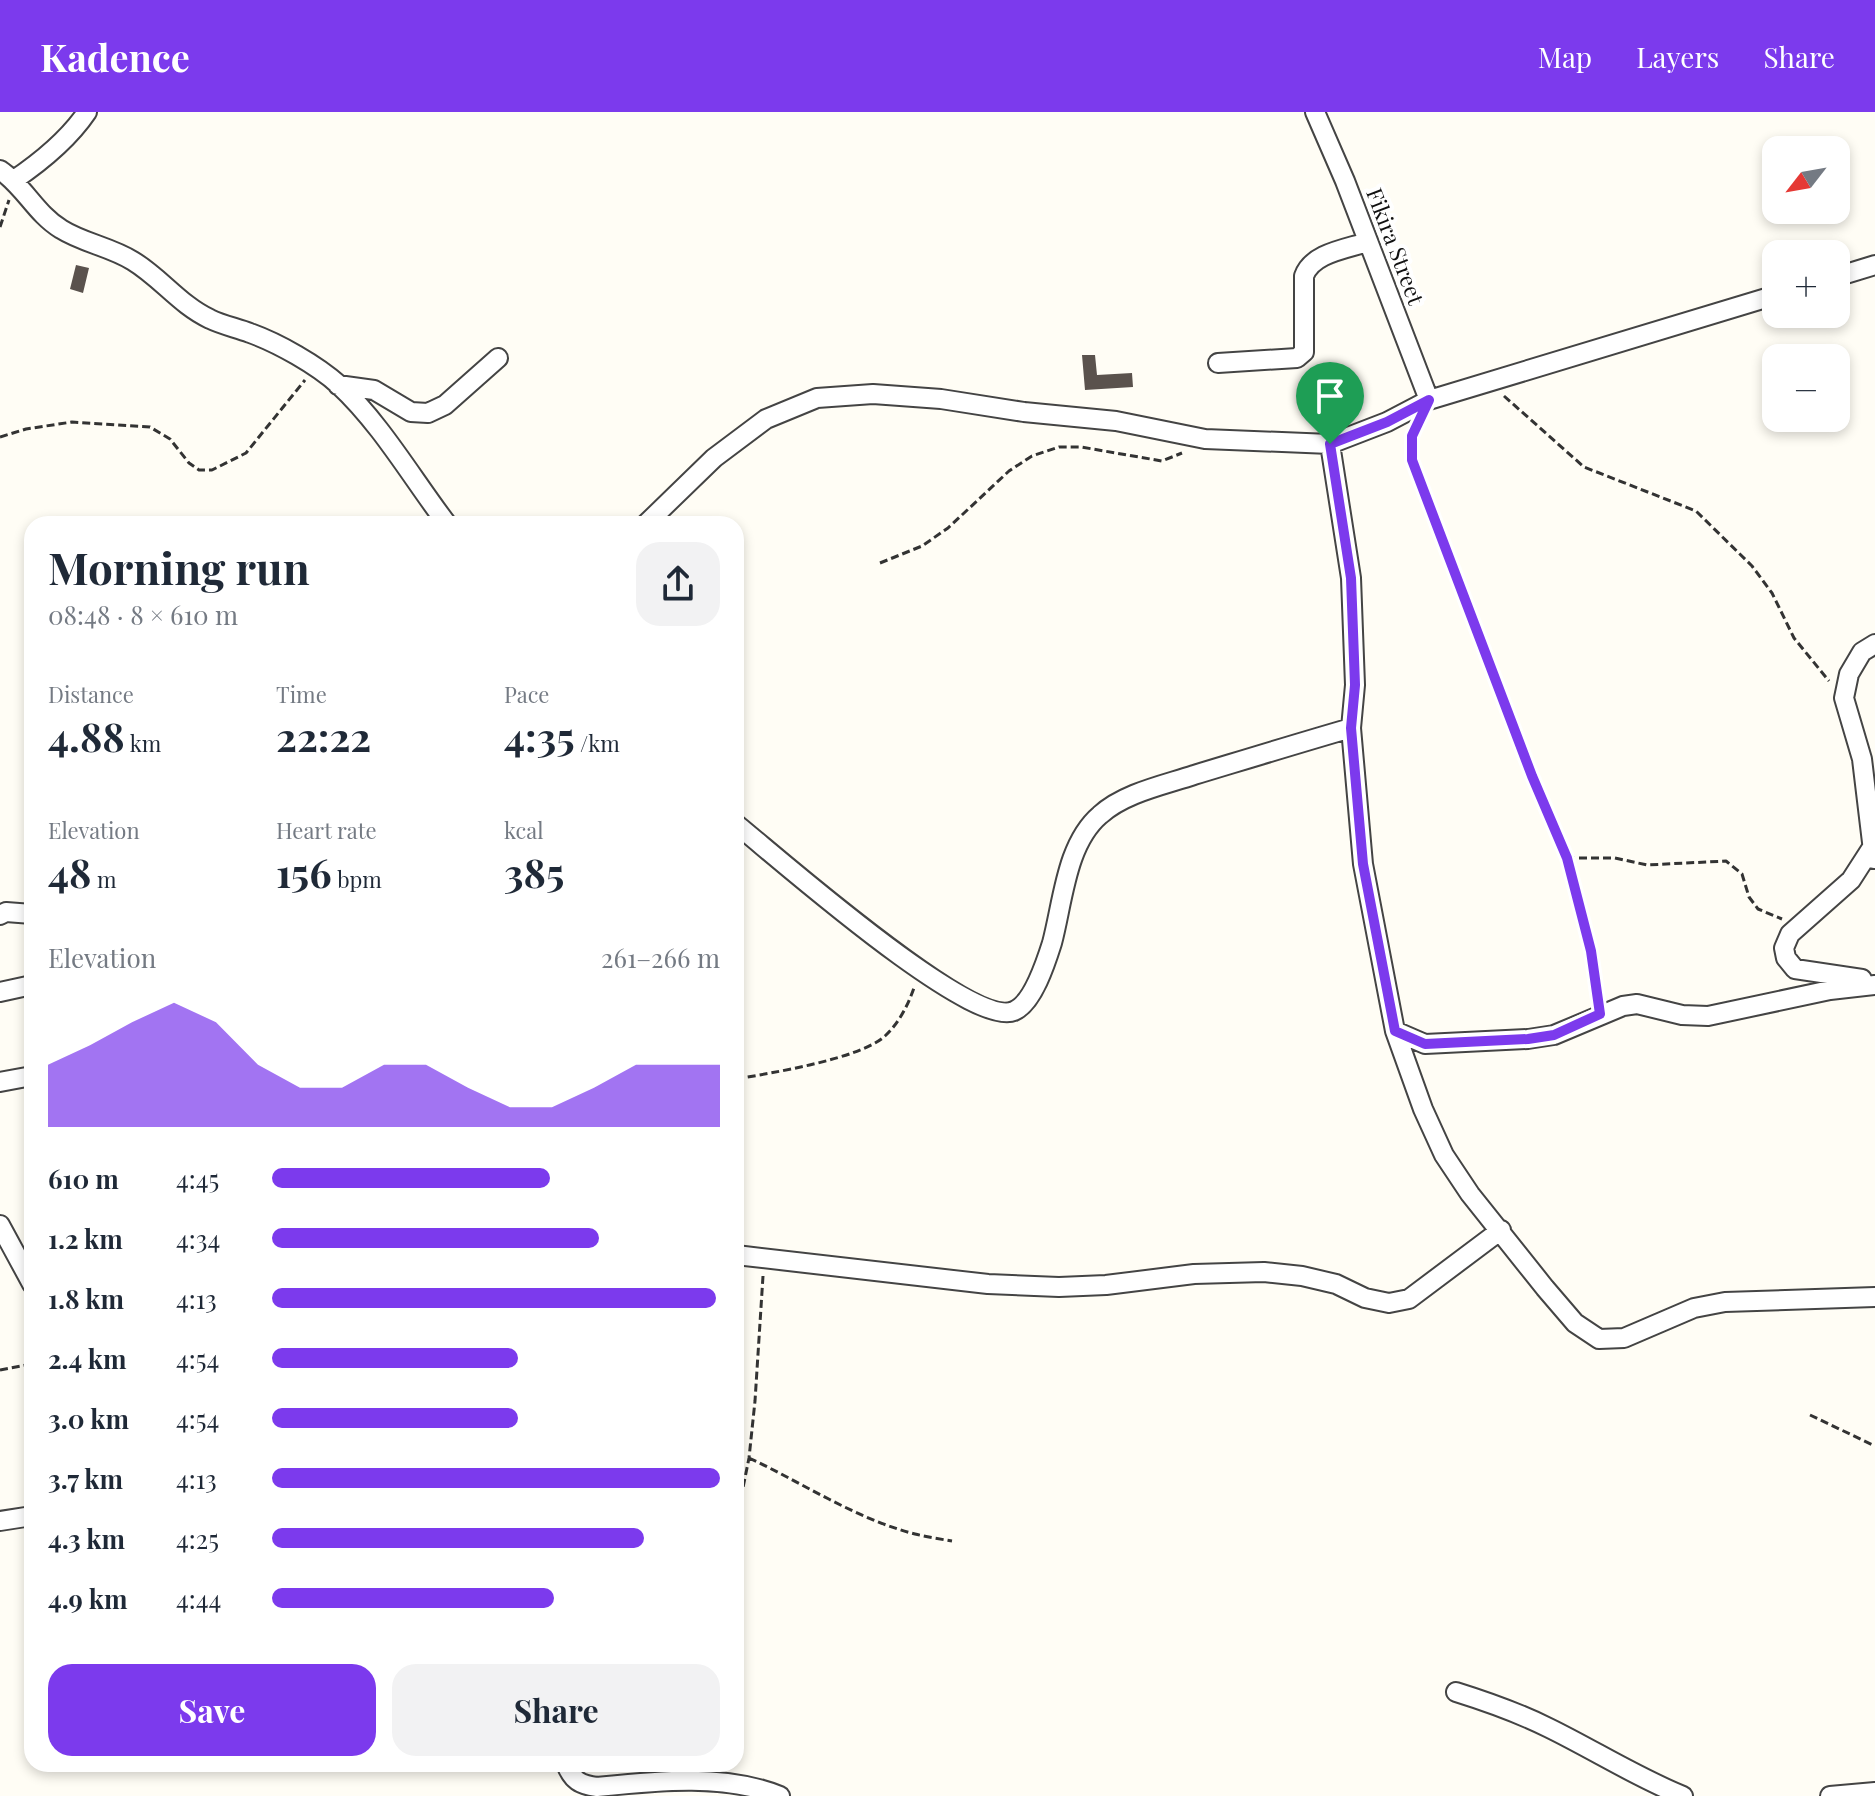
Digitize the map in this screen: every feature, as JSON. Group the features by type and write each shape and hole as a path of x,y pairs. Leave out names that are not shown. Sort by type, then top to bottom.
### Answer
{"street":[{"path":"87,112 57,147 7,175 60,229 132,260 162,281 185,305 211,320 253,334 314,366 338,385 368,417 441,516"},
{"name":"Fikira Street","path":"1315,112 1345,181 1429,400"},
{"path":"1218,363 1297,358 1304,352 1304,276 1307,266 1321,257 1367,242"},
{"path":"1850,273 1875,265"},
{"path":"655,516 725,450 766,419 817,398 873,394 941,399 1024,412 1116,421 1205,439 1330,444 1387,422 1429,400 1762,299"},
{"path":"338,385 374,390 411,412 428,413 445,405 498,358"},
{"path":"1330,444 1351,578 1355,685 1351,728 1363,864 1395,1031 1423,1109 1444,1155 1470,1194 1545,1288 1575,1323 1599,1339 1624,1338 1694,1308 1725,1302 1875,1297"},
{"path":"1395,1031 1425,1044 1528,1039 1554,1035 1623,1006 1637,1004 1682,1015 1708,1016 1816,992 1875,985 1870,980 1795,969 1786,958 1784,948 1790,934 1851,880 1873,856 1862,759 1844,698 1849,674 1862,652 1875,644"},
{"path":"744,831 893,952 983,1006 1005,1013 1015,1011 1024,1004 1041,976 1073,858 1085,830 1101,814 1117,803 1162,785 1351,728"},
{"path":"0,915 24,913"},
{"path":"0,992 24,987"},
{"path":"0,1082 24,1078"},
{"path":"0,1225 24,1269"},
{"path":"744,1256 988,1284 1059,1287 1106,1285 1194,1274 1264,1272 1336,1284 1365,1298 1389,1303 1409,1299 1501,1230"},
{"path":"0,1521 24,1517"},
{"path":"1456,1692 1501,1705 1683,1796"},
{"path":"571,1779 597,1787 682,1781 780,1796"},
{"path":"1830,1796 1875,1792"}],"path":[{"path":"0,437 26,429 72,422 150,427 170,439 189,463 199,470 212,470 246,453 297,392 314,366"},
{"path":"1490,383 1584,467 1696,511 1752,566 1772,593 1794,638 1844,698"},
{"path":"1429,400 1412,436 1412,460 1532,776 1567,858 1591,951 1600,1014"},
{"path":"880,563 922,546 948,528 1009,471 1032,456 1059,447 1081,447 1162,461 1193,449 1205,439"},
{"path":"1567,858 1615,858 1647,865 1726,861 1742,874 1749,897 1758,909 1801,924"},
{"path":"744,1078 796,1070 883,1038 899,1020 920,969"},
{"path":"744,1480 749,1458 761,1326 764,1258"},
{"path":"0,1370 24,1366"},
{"path":"1810,1415 1875,1446"},
{"path":"749,1458 884,1524 914,1534 952,1541"}],"building":[{"path":"76,265 89,268 83,293 70,289"},
{"path":"1082,355 1095,355 1097,375 1132,373 1133,387 1085,390"}],"route":[{"path":"1429,400 1412,436 1412,460 1532,776 1567,858 1591,951 1600,1014 1554,1035 1425,1044 1395,1031 1363,864 1351,728 1355,685 1351,578 1330,444 1387,422 1429,400"}]}
